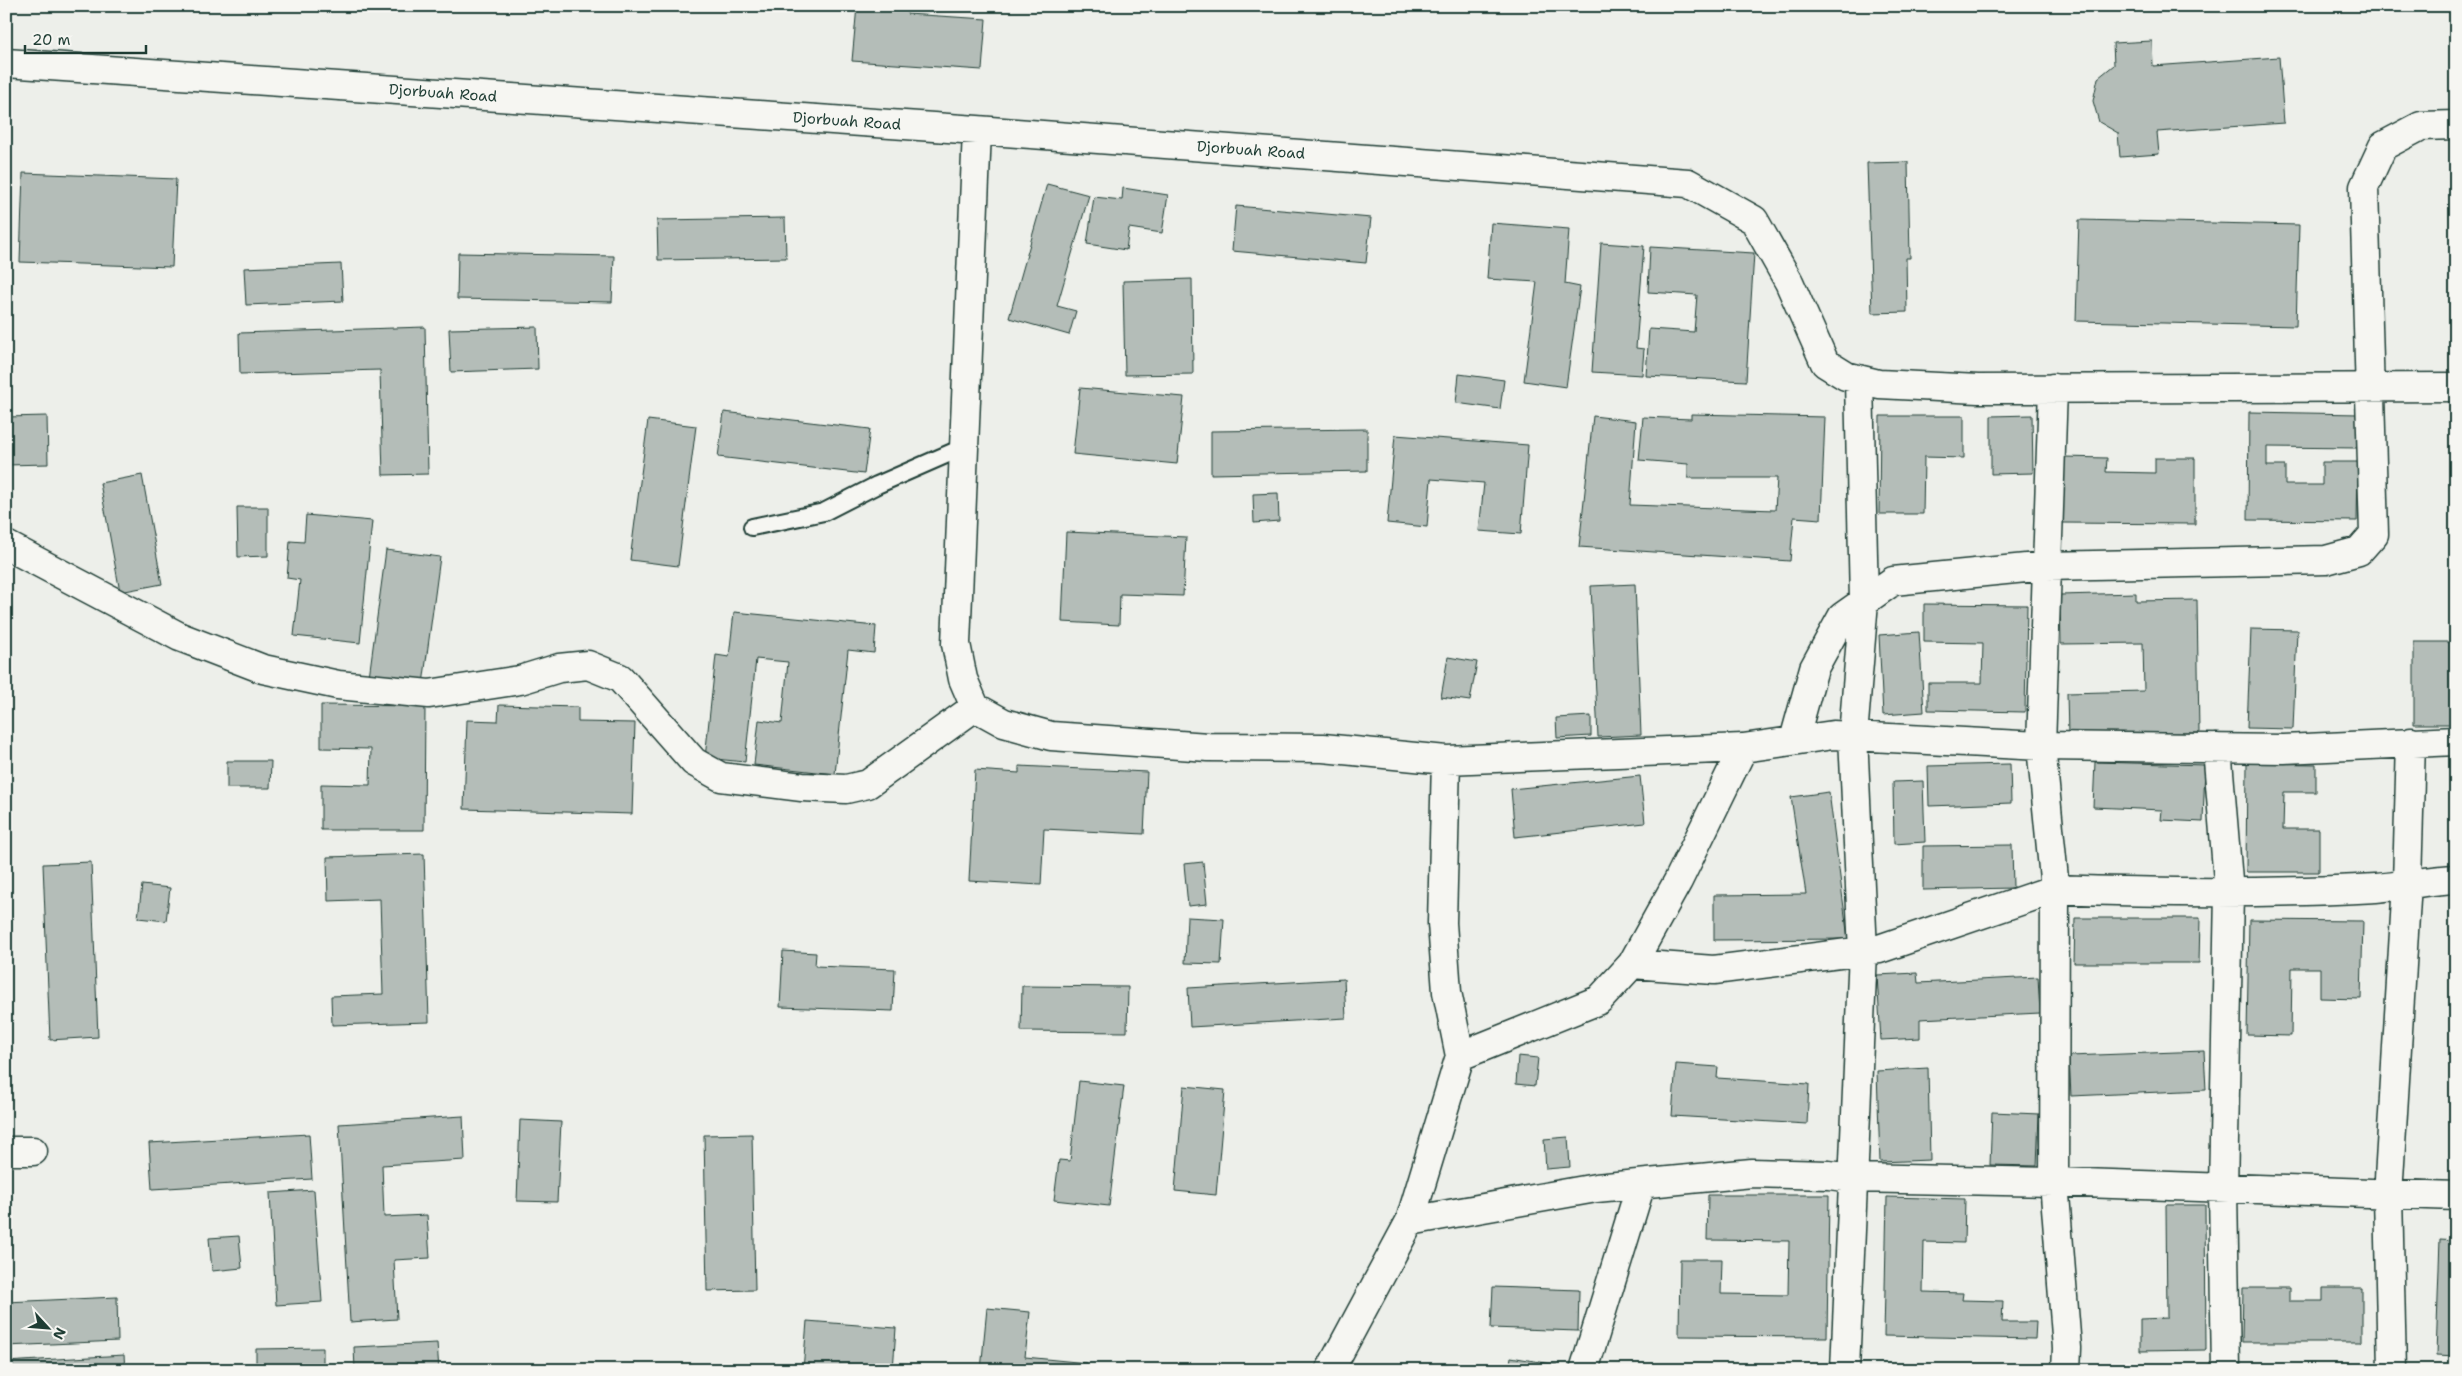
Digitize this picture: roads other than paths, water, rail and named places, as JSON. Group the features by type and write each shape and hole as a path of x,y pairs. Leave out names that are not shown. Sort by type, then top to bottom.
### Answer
{"street":[{"name":"Djorbuah Road","path":"6,63 977,130 1688,183 1754,220 1789,282 1825,362 1846,376 1859,380"},
{"path":"1794,740 1814,668 1842,617 1893,581 2047,566 2326,560 2359,551 2374,534 2364,187 2383,146 2421,126 2456,125"},
{"path":"977,130 956,644 962,679 975,706 1004,723 1051,736 1208,747 1323,748 1446,760 1743,748 1833,736 2041,746 2284,749 2456,741"},
{"path":"1844,1370 1863,951 1853,736 1864,601 1859,380 1879,384 1968,388 2456,387"},
{"path":"2054,388 2041,746 2056,889 2054,1182 2067,1348 2066,1370"},
{"path":"6,545 180,638 263,669 338,685 429,694 520,680 559,668 588,665 620,678 694,762 721,777 802,787 846,789 868,784 975,706"},
{"path":"2392,1370 2388,1195 2407,883 2411,742"},
{"path":"1460,1056 1599,1000 1632,964 1678,880 1743,748"},
{"path":"2217,748 2229,893 2223,1189 2226,1370"},
{"path":"1330,1370 1410,1221 1460,1056 1447,992 1442,923 1446,760"},
{"path":"1632,964 1714,970 1879,949 2056,889 2229,893 2378,888 2407,883 2456,879"},
{"path":"6,1151 34,1151"},
{"path":"1410,1221 1596,1188 1752,1173 1829,1175 1852,1178 2054,1182 2456,1196"},
{"path":"1584,1370 1641,1184"}],"lane":[{"path":"752,527 824,512 877,485 964,447"}]}
